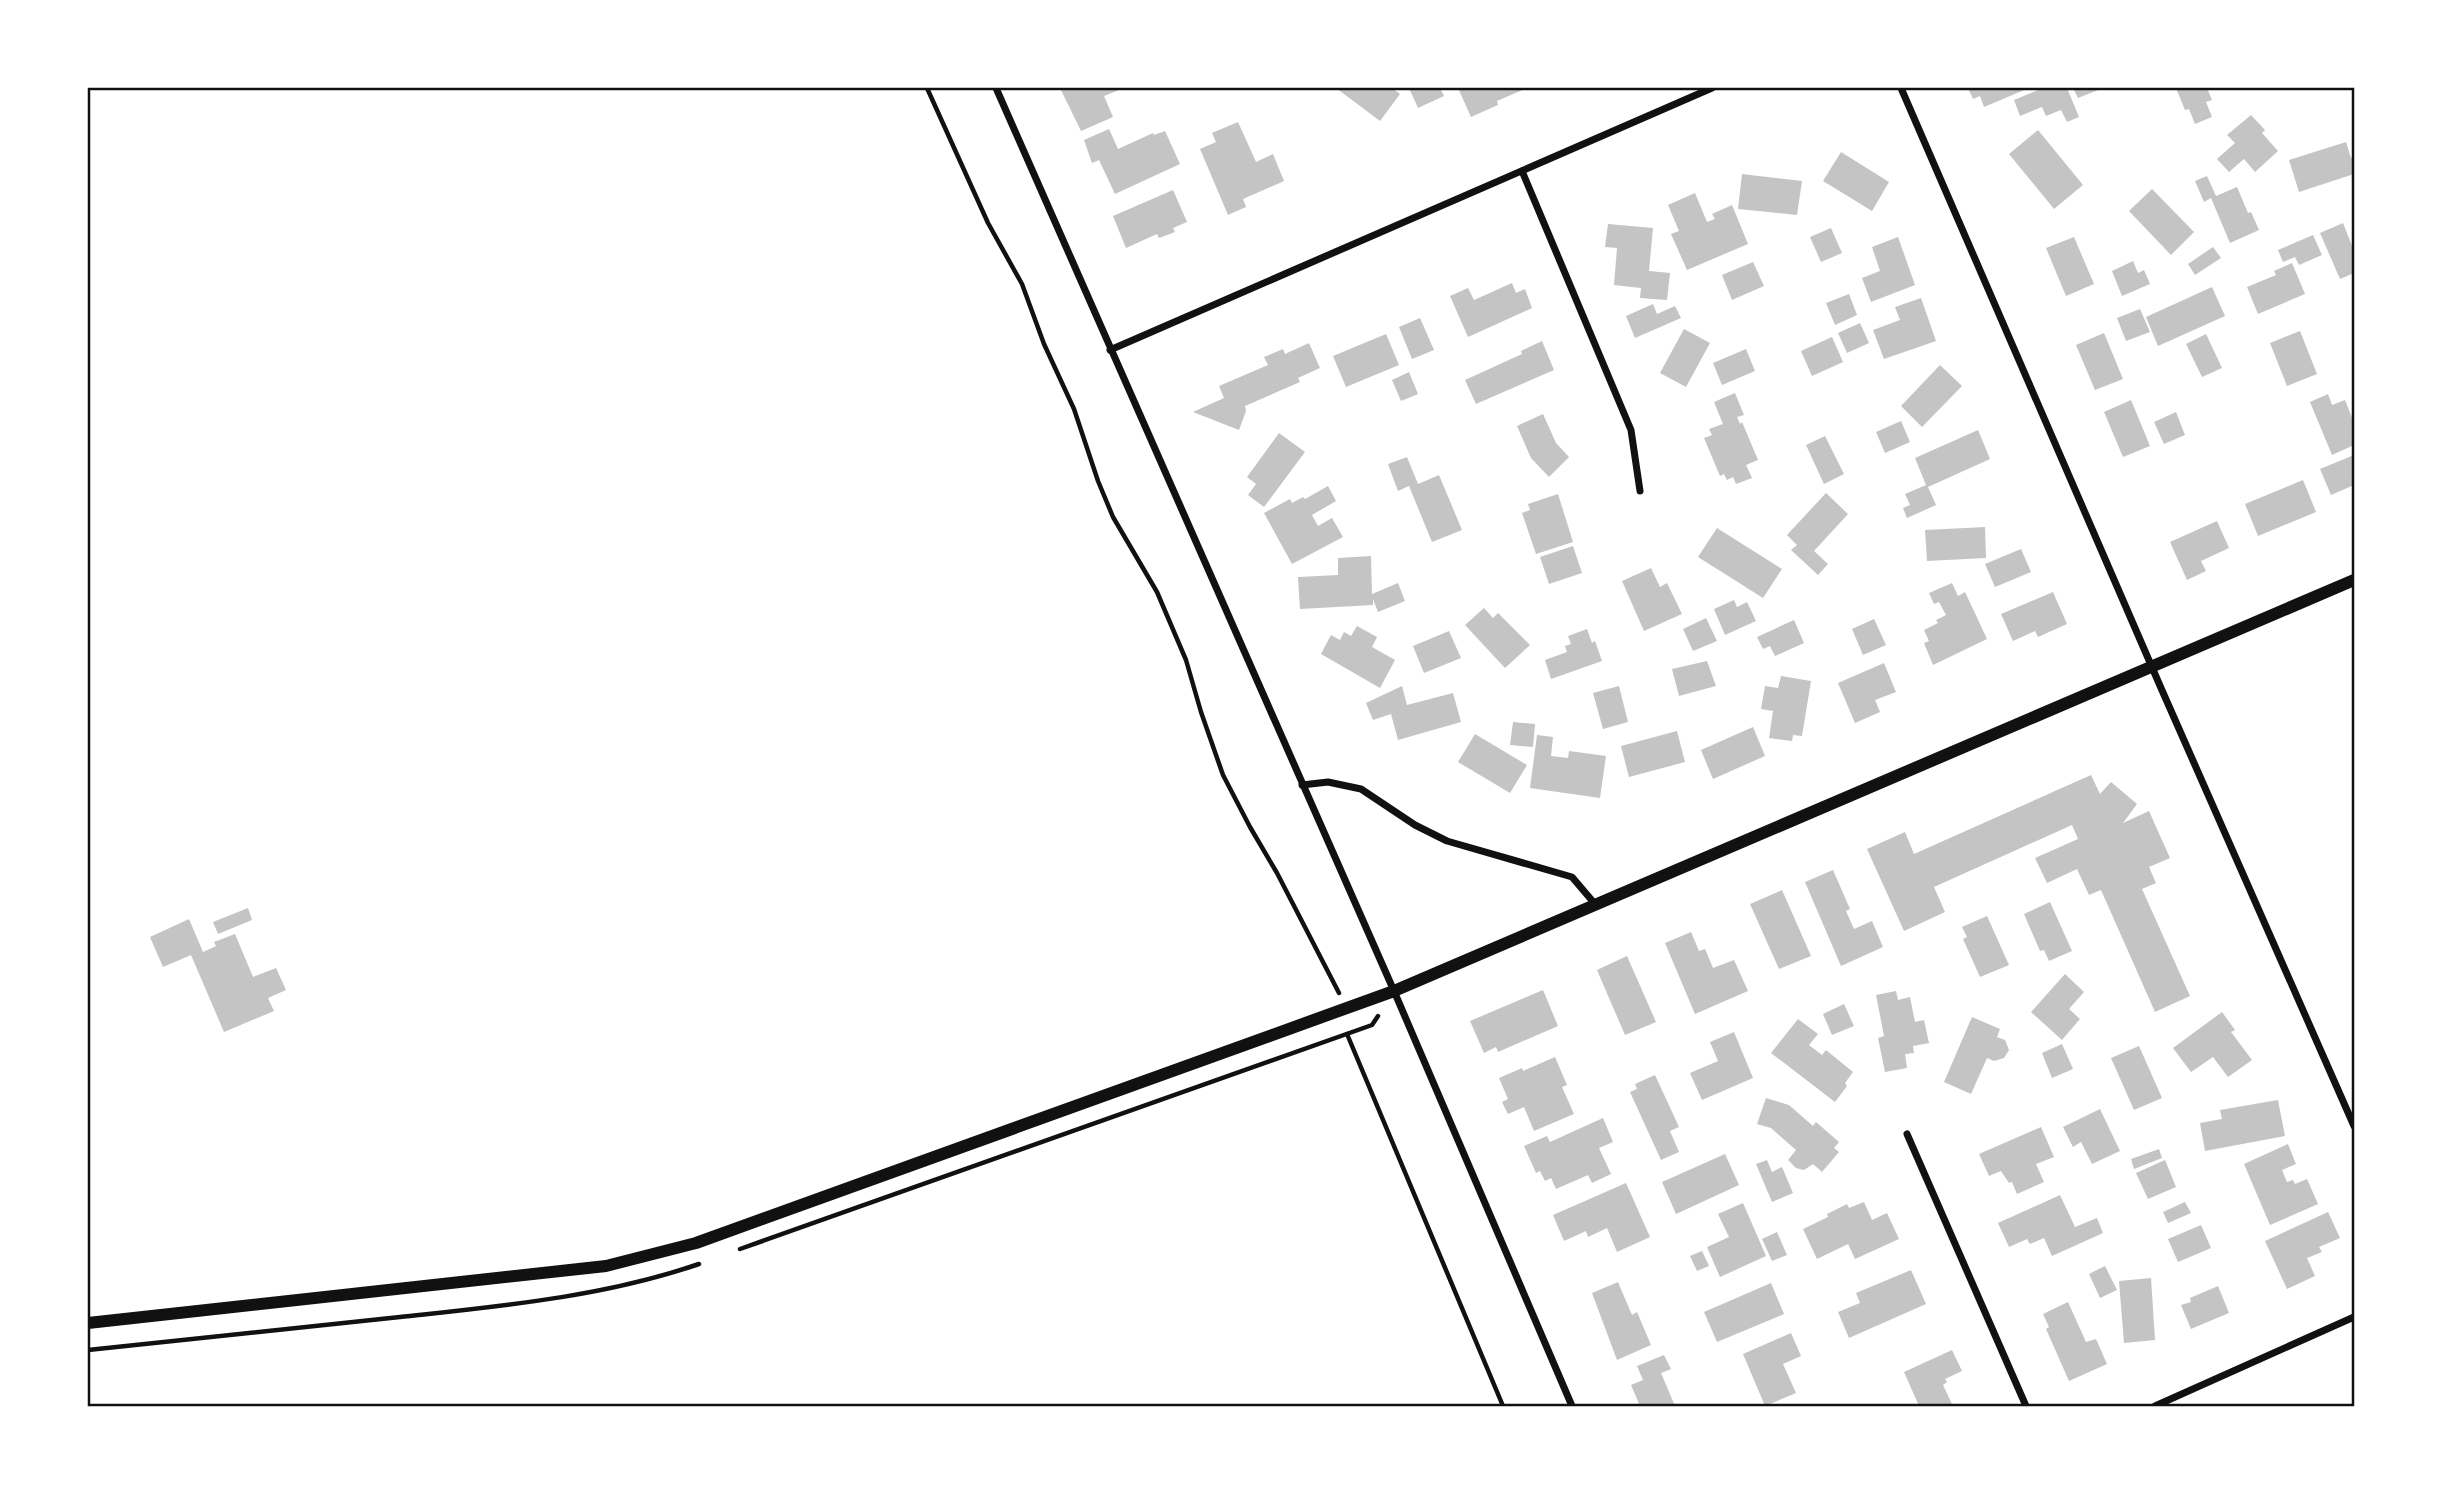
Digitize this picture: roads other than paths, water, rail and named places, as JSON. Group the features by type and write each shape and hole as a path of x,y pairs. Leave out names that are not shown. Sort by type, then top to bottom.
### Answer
{"street":[{"path":"996,88 1394,991 1572,1406"},
{"path":"1110,350 1712,88"},
{"path":"1901,88 2354,1126"},
{"path":"1522,171 1630,430 1640,491"},
{"path":"88,1323 606,1266 696,1243 1394,991 2354,580"},
{"path":"1302,785 1328,782 1361,789 1415,825 1447,841 1572,877 1595,905"},
{"path":"1907,1134 2026,1406"},
{"path":"2155,1406 2354,1317"}]}
